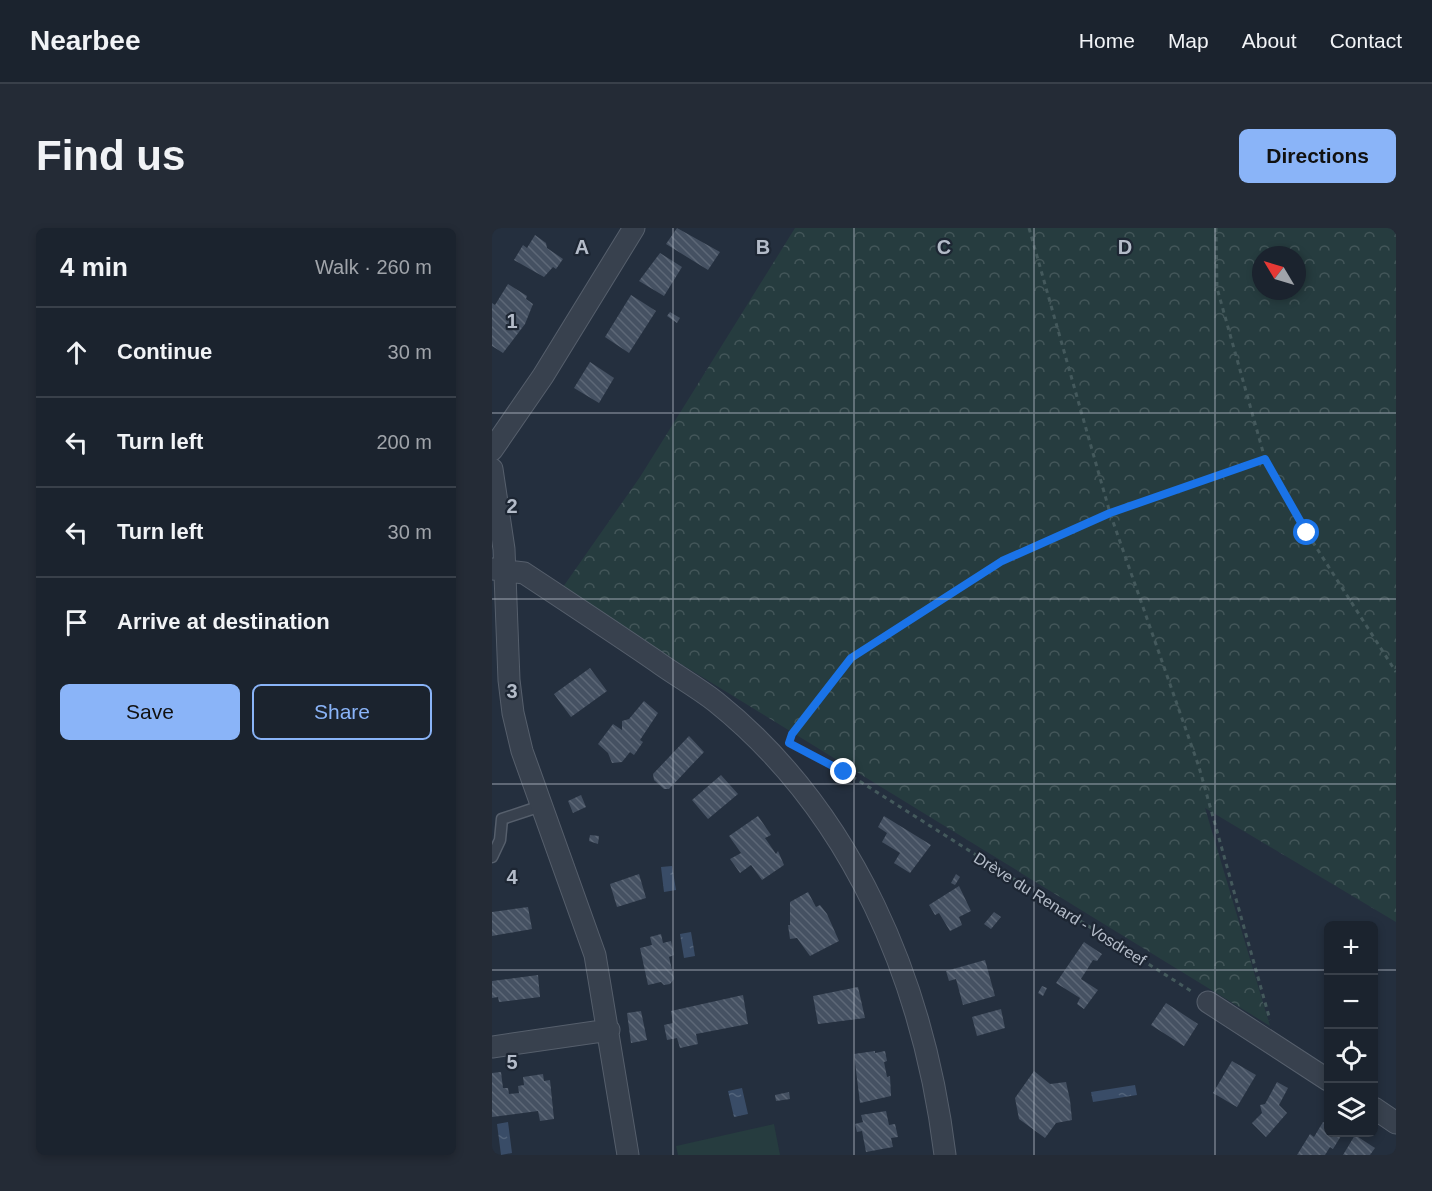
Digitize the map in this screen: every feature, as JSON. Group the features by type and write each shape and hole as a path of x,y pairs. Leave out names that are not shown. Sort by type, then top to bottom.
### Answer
{"street":[{"path":"492,450 543,376 634,228"},
{"path":"492,469 498,569 513,713 522,751 595,955 628,1155"},
{"path":"498,569 524,573 715,702 760,743 830,824 863,881 892,943 916,1011 936,1089 942,1155"},
{"path":"1208,1002 1324,1077"},
{"path":"492,1047 609,1030"},
{"path":"1378,1111 1396,1123"}],"lane":[{"path":"492,858 500,840 502,819 541,806"}],"path":[{"path":"1029,228 1110,513 1199,767 1278,1047"},
{"path":"1216,228 1218,288 1265,459 1307,533 1396,672"},
{"path":"1110,513 1265,459"},
{"name":"Drève du Renard - Vosdreef","path":"1110,513 1002,561 851,658 792,734 789,743 844,772 1208,1002"}],"green space":[{"path":"795,228 1396,228 1396,922 1205,808 1270,1026 598,613 563,587 640,477"},
{"path":"774,1124 780,1155 678,1155 676,1146"}],"water":[{"path":"672,866 676,890 664,892 661,867"},
{"path":"691,932 695,956 684,958 680,934"},
{"path":"1135,1085 1137,1095 1093,1102 1091,1092"},
{"path":"742,1088 748,1114 734,1117 728,1091"},
{"path":"508,1122 512,1153 501,1155 497,1124"}],"building":[{"path":"677,228 720,252 708,270 666,244"},
{"path":"535,235 546,243 547,248 563,259 556,269 553,267 544,277 514,260 523,245 527,248"},
{"path":"660,253 682,267 664,296 639,281"},
{"path":"508,284 527,296 526,299 533,304 525,324 503,353 492,346 492,303 495,305"},
{"path":"631,295 656,311 629,353 605,337"},
{"path":"670,312 680,318 677,323 667,316"},
{"path":"590,362 614,378 599,403 574,388"},
{"path":"590,668 607,691 571,717 554,694"},
{"path":"644,701 658,713 640,740 643,742 634,755 630,752 622,762 612,763 608,753 598,744 613,724 622,730 622,721 629,719"},
{"path":"689,736 704,752 669,789 664,789 654,780 653,774"},
{"path":"721,775 738,794 708,819 692,800"},
{"path":"581,795 586,807 573,813 568,801"},
{"path":"758,816 771,835 765,838 776,854 778,851 784,865 762,880 751,865 740,873 730,859 741,853 729,836"},
{"path":"884,816 931,845 910,873 894,863 900,853 882,842 887,833 878,827"},
{"path":"590,835 599,836 598,844 589,841"},
{"path":"639,874 646,898 617,907 610,884"},
{"path":"956,874 960,877 955,885 951,883"},
{"path":"959,886 971,911 959,917 962,925 950,931 939,913 935,915 929,905"},
{"path":"808,892 816,907 820,905 827,914 839,941 810,956 797,938 790,939 788,925 790,925 790,902"},
{"path":"528,907 532,929 492,936 492,912"},
{"path":"994,912 1001,917 991,929 984,924"},
{"path":"661,934 663,943 671,941 674,955 669,957 674,979 670,984 664,985 661,982 648,985 640,948 652,945 650,937"},
{"path":"1084,942 1102,954 1097,961 1093,960 1081,979 1098,990 1084,1009 1077,1004 1080,998 1056,983"},
{"path":"985,960 995,996 963,1005 956,979 949,981 946,971"},
{"path":"538,975 540,997 499,1002 498,997 492,998 492,981"},
{"path":"1042,986 1047,988 1043,996 1038,993"},
{"path":"858,987 865,1018 818,1024 813,996"},
{"path":"743,995 748,1024 696,1034 698,1044 680,1048 677,1038 667,1040 664,1025 673,1023 671,1011"},
{"path":"1166,1003 1198,1024 1184,1046 1151,1025"},
{"path":"1001,1009 1005,1028 977,1036 972,1017"},
{"path":"641,1011 647,1040 631,1043 627,1013"},
{"path":"875,1051 875,1053 885,1051 887,1061 884,1062 887,1077 890,1076 891,1096 860,1103 854,1054"},
{"path":"1232,1061 1256,1075 1237,1107 1213,1093"},
{"path":"1034,1071 1050,1084 1066,1082 1070,1100 1072,1120 1056,1123 1045,1138 1019,1119 1015,1098"},
{"path":"501,1072 503,1088 508,1088 509,1094 519,1093 518,1086 524,1085 523,1077 543,1074 544,1081 550,1080 554,1119 540,1121 538,1111 492,1117 492,1073"},
{"path":"1277,1082 1288,1088 1279,1105 1287,1113 1266,1137 1252,1123 1262,1113 1260,1105 1265,1104"},
{"path":"789,1092 790,1099 776,1101 775,1095"},
{"path":"886,1111 889,1125 895,1124 898,1137 891,1138 893,1147 866,1152 862,1131 857,1132 855,1124 863,1122 861,1115"},
{"path":"1323,1122 1324,1137 1340,1137 1333,1149 1330,1147 1325,1155 1297,1155 1310,1134 1314,1137"},
{"path":"1354,1137 1358,1137 1375,1148 1370,1155 1343,1155"}],"route":[{"path":"844,772 789,743 792,734 851,658 1002,561 1110,513 1265,459 1307,533"}]}
